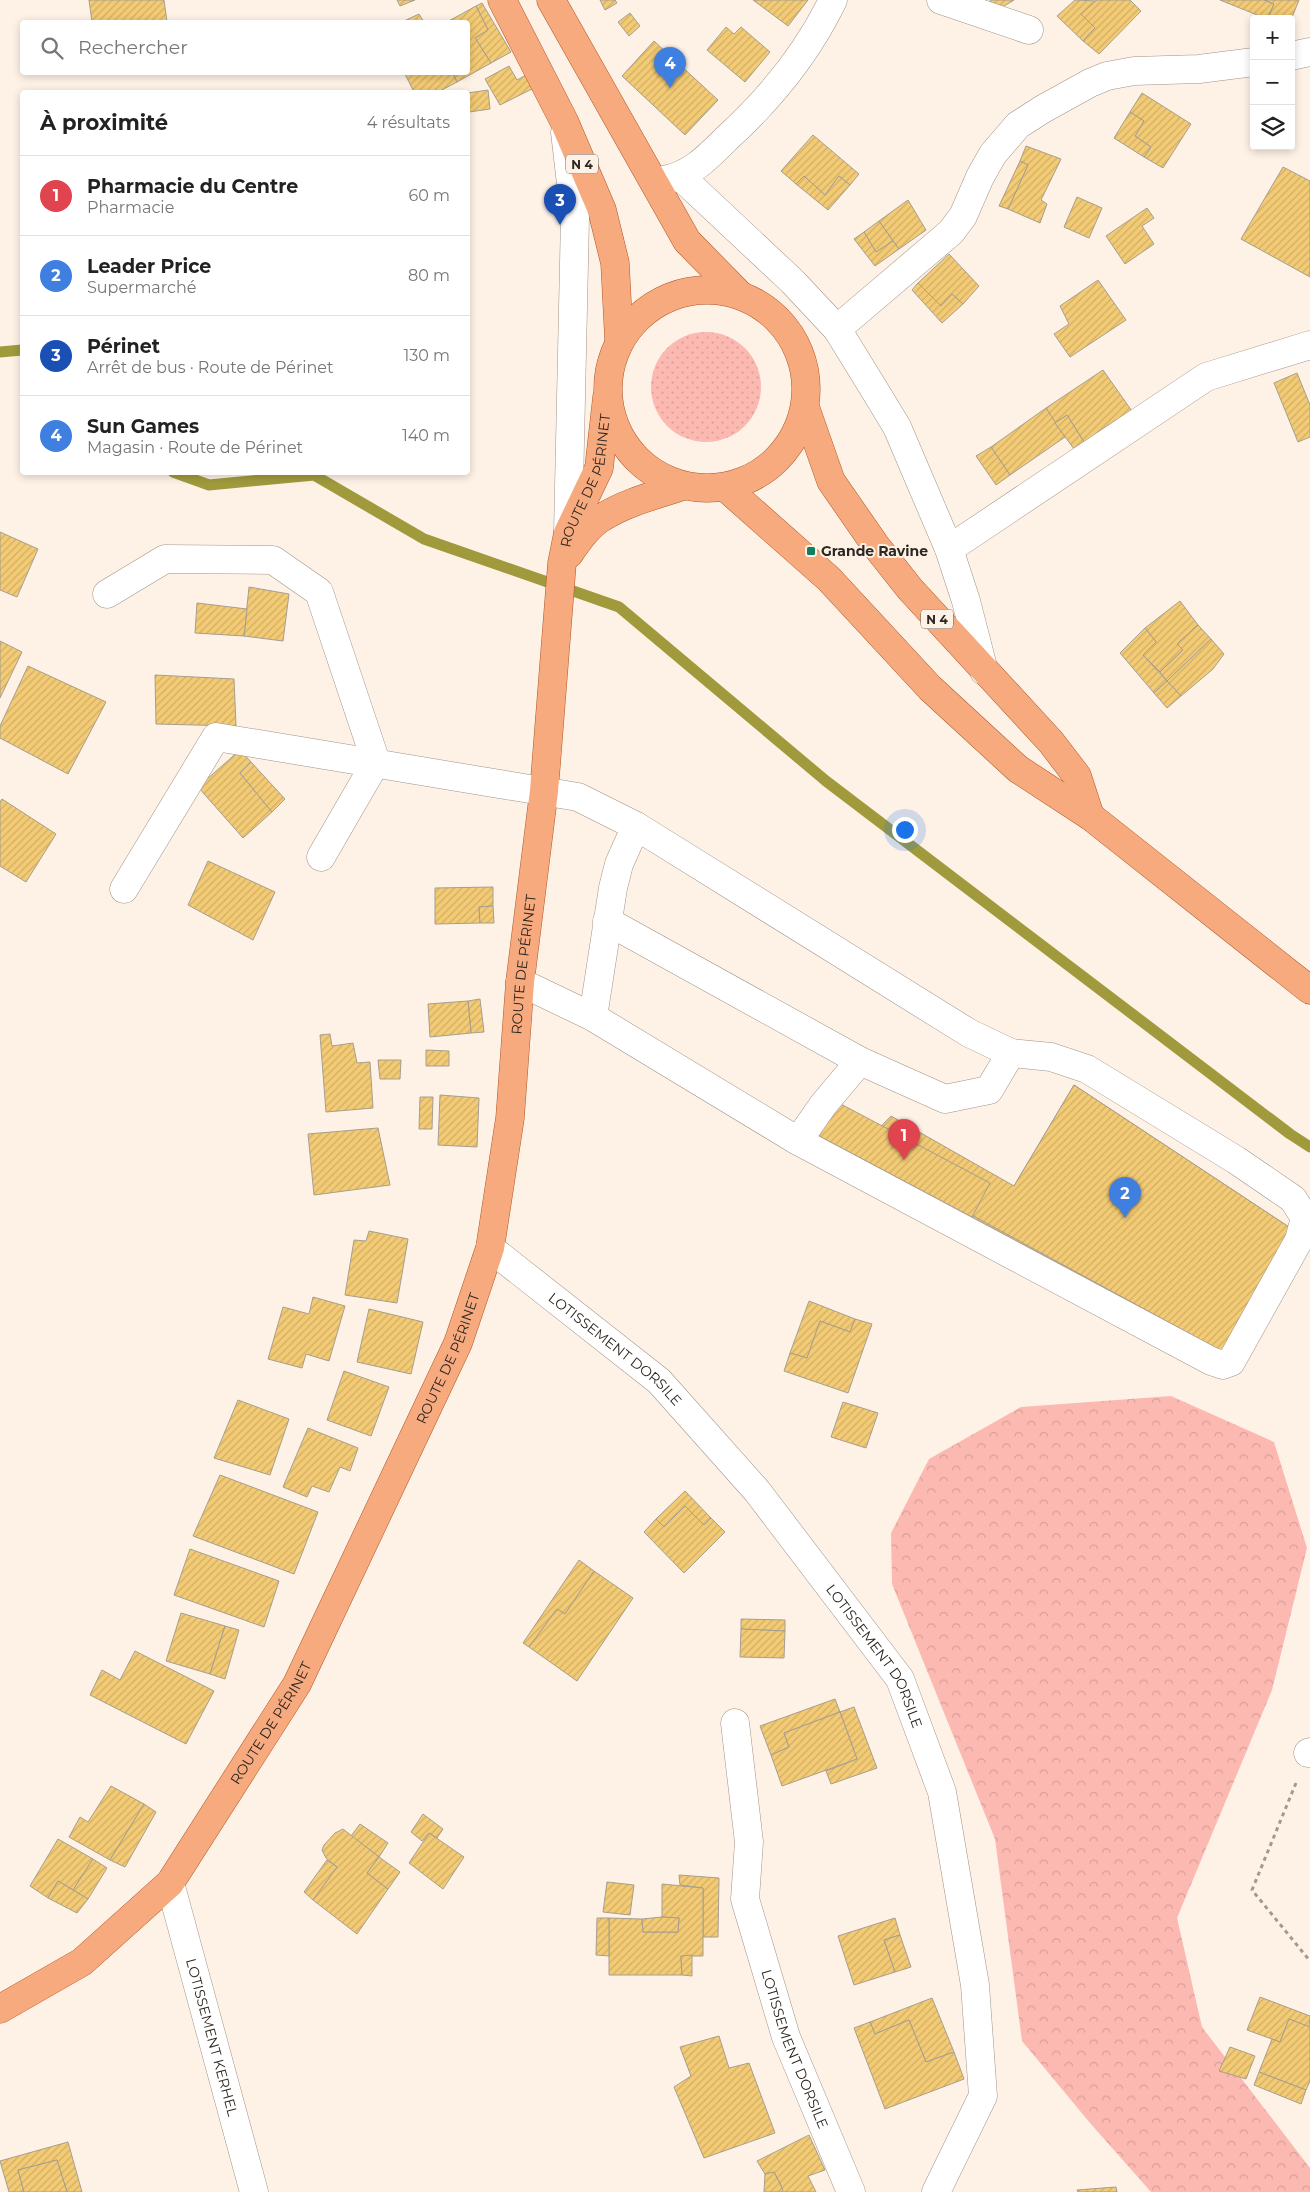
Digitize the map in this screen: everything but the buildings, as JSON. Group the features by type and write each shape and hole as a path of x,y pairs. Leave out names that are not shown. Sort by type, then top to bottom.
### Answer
{"main road":[{"name":"N 4","path":"502,0 564,121 602,210 615,263 619,340"},
{"name":"N 4","path":"551,0 686,241 740,295"},
{"name":"N 4","path":"700,290 720,290 740,295 765,308 785,328 800,352 806,379 805,407 796,435 778,460 754,477 725,487 697,488 683,486 654,474 630,454 614,428 607,397 609,368 619,340 630,324 645,310 662,300 681,293 700,290"},
{"name":"ROUTE DE PÉRINET","path":"0,2009 82,1962 170,1883 297,1684 458,1343 490,1248 510,1118 520,982 544,791 562,568 568,533 599,468 607,397"},
{"name":"N 4","path":"805,407 831,482 876,546 910,589 1050,742 1077,776 1090,816"},
{"name":"ROUTE DE PÉRINET","path":"562,568 580,539 602,517 636,502 683,486"},
{"path":"725,487 828,579 930,688 1018,769 1090,816 1306,981"}],"street":[{"path":"651,181 680,176 696,167 751,116 782,82 825,18 833,0"},
{"path":"941,0 1029,30"},
{"path":"1295,55 1310,52"},
{"path":"837,329 951,232 963,216 980,176 993,154 1018,125 1090,83 1107,76 1134,71 1199,68 1250,62"},
{"path":"564,121 576,218 568,533"},
{"path":"680,176 793,282 837,329 897,427 949,549 966,601 984,671"},
{"path":"949,549 1206,377 1310,345"},
{"path":"107,594 166,559 273,560 319,592 376,762 321,857"},
{"path":"124,889 216,737 578,797 636,826 969,1033 1011,1053 1051,1057 1087,1069 1236,1160 1293,1199 1305,1218 1298,1240 1231,1362 1224,1365 1211,1361 798,1141 593,1017 520,982"},
{"path":"593,1017 607,921 619,864 636,826"},
{"path":"607,921 860,1060 945,1099 989,1090 1011,1053"},
{"path":"798,1141 823,1104 860,1060"},
{"name":"LOTISSEMENT DORSILE","path":"490,1248 659,1381 757,1491 900,1679 942,1792 975,1985 983,2087 983,2096 936,2192"},
{"name":"LOTISSEMENT DORSILE","path":"735,1723 748,1842 745,1899 786,2037 851,2192"},
{"name":"LOTISSEMENT KERHEL","path":"170,1883 254,2192"}],"path":[{"path":"1309,1752 1252,1890 1310,1961"}],"green space":[{"path":"706,332 727,336 745,348 757,366 761,387 757,408 745,426 727,438 706,442 685,438 667,426 655,408 651,387 655,366 667,348 685,336"},
{"path":"1171,1396 1274,1442 1307,1548 1272,1690 1177,1918 1202,2027 1310,2168 1310,2192 1151,2192 1090,2123 1022,2041 995,1839 892,1584 891,1533 929,1459 1021,1407"}],"waterway":[{"path":"0,352 20,350"},
{"path":"181,475 209,485 314,475"},
{"path":"314,475 424,539 619,607 826,781 1290,1134 1310,1147"}],"place":[{"name":"Sun Games","path":"670,88"},
{"name":"Périnet","path":"560,225"},
{"name":"Grande Ravine","path":"811,551"},
{"name":"Pharmacie du Centre","path":"904,1160"},
{"name":"Leader Price","path":"1125,1218"}]}
